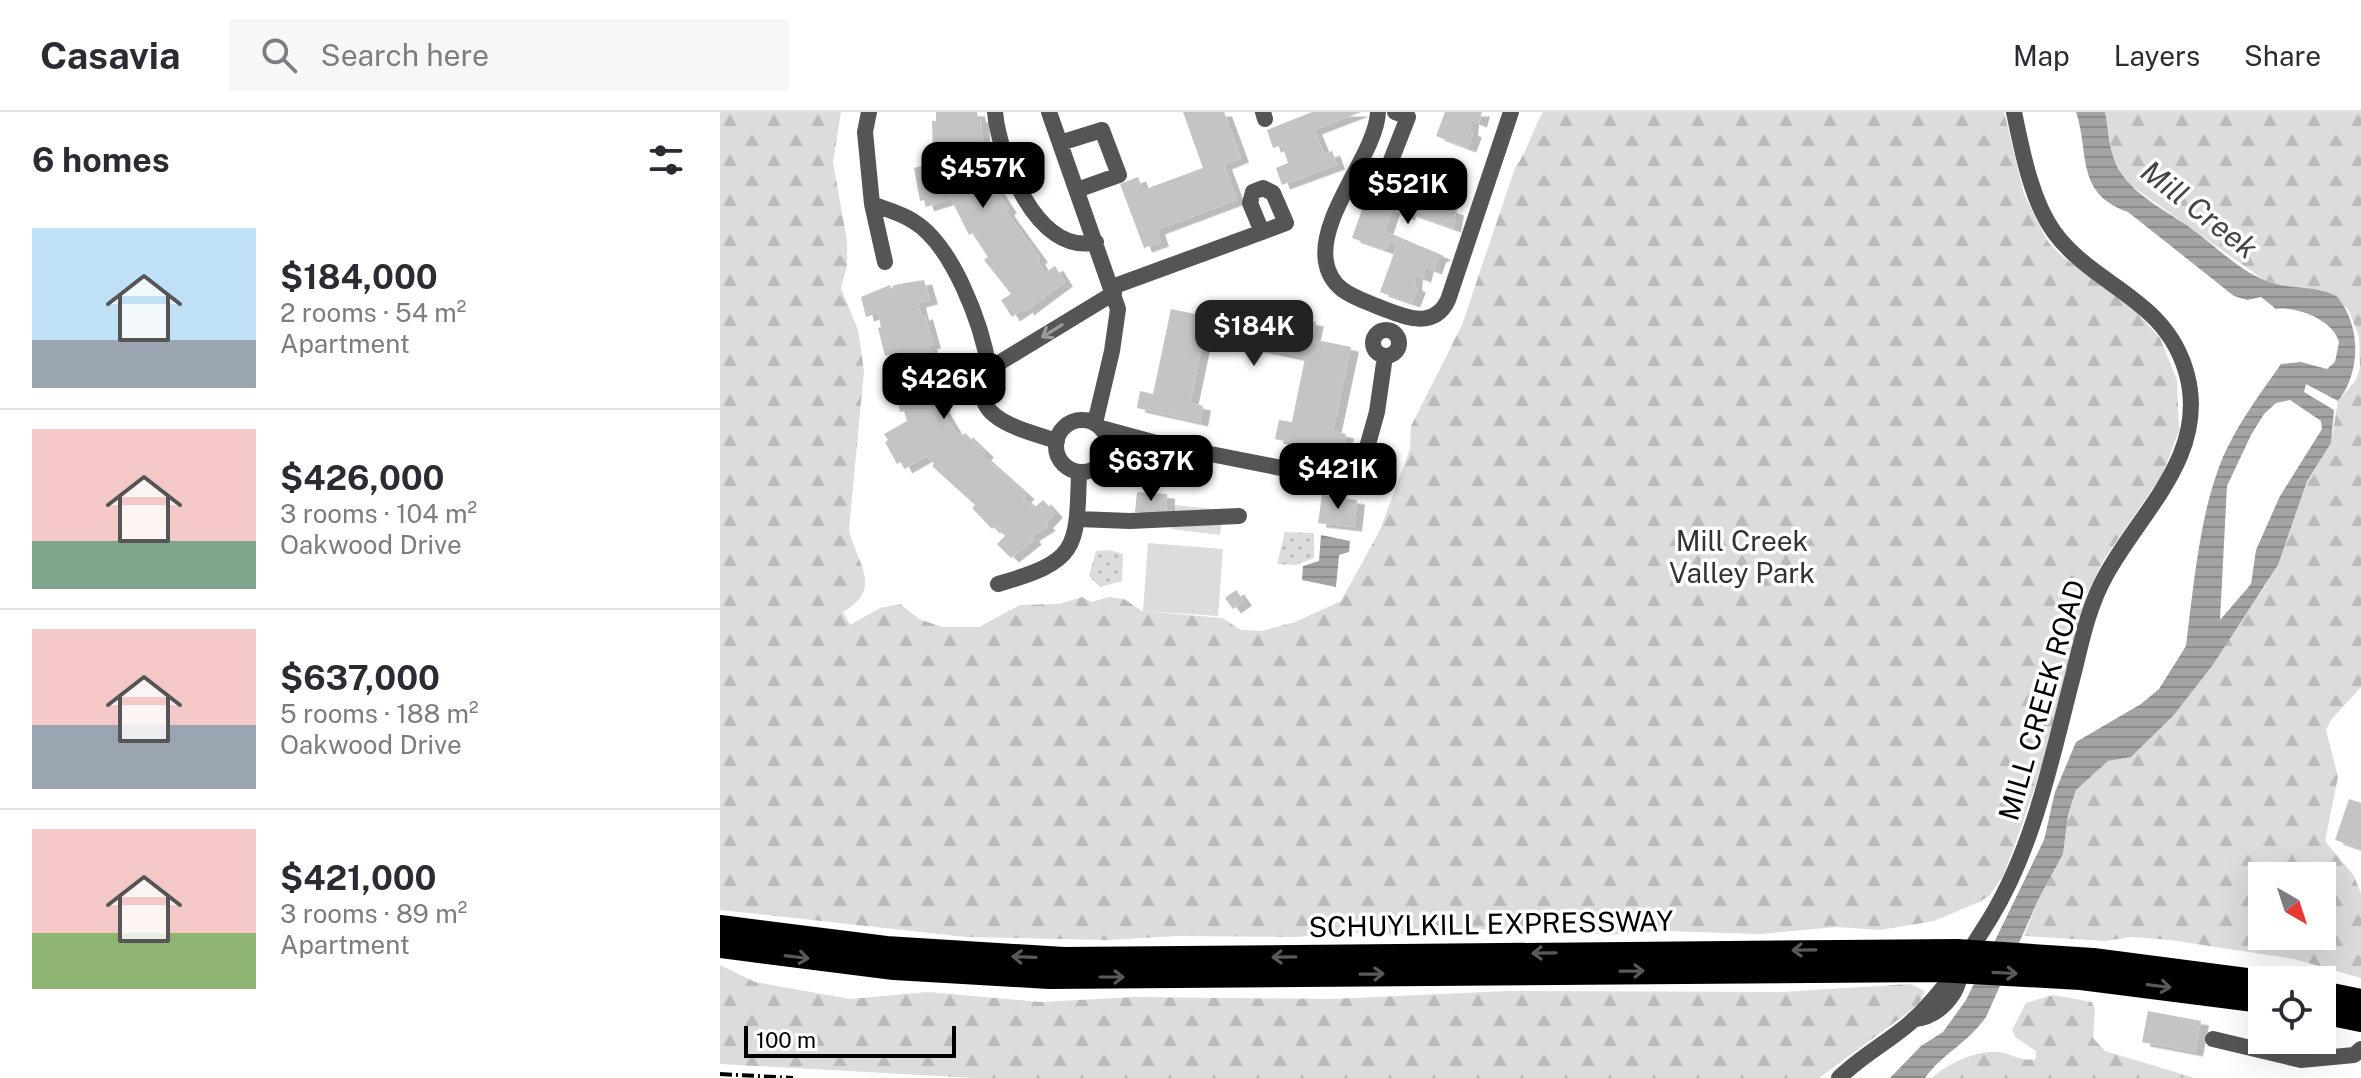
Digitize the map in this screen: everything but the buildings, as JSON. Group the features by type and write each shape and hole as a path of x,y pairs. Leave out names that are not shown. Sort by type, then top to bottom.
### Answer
{"highway":[{"name":"SCHUYLKILL EXPRESSWAY","path":"720,927 912,951 1064,959 1876,959 2087,969 2248,981"},
{"name":"SCHUYLKILL EXPRESSWAY","path":"720,946 894,968 1049,977 1876,959"},
{"name":"SCHUYLKILL EXPRESSWAY","path":"2087,969 2248,998"},
{"path":"2336,996 2361,1001"},
{"path":"2336,1015 2361,1020"}],"street":[{"path":"869,112 865,132 872,204 885,262"},
{"path":"995,112 998,134 1018,184 1042,223 1066,239 1083,244 1096,242"},
{"path":"1049,112 1113,290 1116,331 1098,425 1108,447 1104,461 1093,470 1079,472 1059,458 1057,441 1071,422 1098,425 1160,444 1357,483 1377,412 1385,356"},
{"path":"1378,112 1329,233 1327,264 1343,291 1356,300 1416,320 1435,315 1448,300 1511,112"},
{"path":"1388,168 1408,117 1395,112"},
{"name":"MILL CREEK ROAD","path":"1839,1078 1914,1019 1959,965 2001,900 2025,847 2095,597 2116,558 2175,471 2186,444 2191,413 2187,375 2163,326 2139,301 2062,242 2046,219 2014,112"},
{"path":"1060,143 1102,130 1119,175 1077,190"},
{"path":"872,204 913,221 932,237 984,335 989,369 982,392 991,414 1000,421 1057,441"},
{"path":"989,369 1113,290 1262,232"},
{"path":"998,584 1039,573 1060,558 1074,540 1078,519 1079,472"},
{"path":"1078,519 1130,521 1239,516"},
{"path":"2213,1039 2301,1060 2354,1055 2361,1049"}],"green space":[{"name":"Mill Creek Valley Park","path":"720,112 841,112 833,162 847,241 847,266 841,288 858,330 864,371 849,530 865,584 855,603 843,612 850,625 880,608 900,604 919,619 942,627 979,627 1020,605 1059,604 1082,597 1091,602 1109,597 1124,599 1142,611 1222,618 1241,630 1262,631 1295,622 1341,601 1380,530 1410,449 1411,426 1462,325 1515,168 1543,112 2004,112 2024,194 2048,242 2064,258 2128,303 2160,338 2177,380 2179,431 2162,475 2103,561 2087,594 2043,763 2003,876 1989,896 1934,921 1880,930 1837,927 1760,934 1666,931 1609,935 1532,928 1421,931 1394,935 1366,932 1294,937 1178,936 1106,940 966,937 720,910"},
{"path":"2105,112 2361,112 2361,687 2331,720 2326,730 2338,777 2325,841 2354,876 2361,894 2361,978 2336,971 2336,966 2319,966 2294,959 2170,940 2132,937 2105,941 2024,936 2039,898 2063,854 2068,815 2076,790 2108,761 2131,757 2173,716 2278,565 2307,481 2331,443 2338,401 2356,380 2360,367 2359,336 2348,309 2322,290 2294,289 2264,280 2129,184 2113,159"},
{"path":"1174,505 1223,510 1220,535 1171,529"},
{"path":"1285,532 1314,533 1314,558 1296,565 1277,564"},
{"path":"1148,543 1223,549 1218,616 1143,611"},
{"path":"1110,550 1123,554 1122,581 1100,587 1089,576 1096,551"},
{"path":"720,965 755,982 850,999 928,992 1040,1002 1136,997 1331,999 1508,991 1782,992 1910,984 1925,991 1919,1003 1906,1014 1819,1078 974,1078 720,1064"},
{"path":"2053,995 2092,1002 2095,1010 2093,1038 2105,1051 2195,1078 1932,1078 1956,1062 1986,1052 2036,1059 2036,1051 2015,1037 2012,1030 2026,1003"}],"shaded area":[{"path":"2076,112 2105,112 2114,158 2127,181 2145,198 2187,225 2242,268 2273,283 2316,289 2338,298 2351,322 2354,363 2346,389 2338,401 2306,384 2304,392 2334,410 2331,443 2307,481 2278,565 2212,666 2173,716 2131,757 2108,761 2076,790 2068,815 2063,854 2039,898 1986,1017 1925,1078 1890,1078 1921,1046 1943,1032 1966,1000 2044,840 2055,792 2076,742 2141,704 2159,689 2186,646 2211,490 2224,456 2246,415 2281,364 2301,362 2327,369 2335,362 2339,342 2330,327 2304,312 2276,309 2261,297 2247,300 2234,296 2128,212 2111,204 2099,194 2087,171","holes":["2290,400 2321,421 2322,429 2280,496 2256,550 2251,584 2220,620 2227,486 2251,435 2264,414 2276,403"]},
{"path":"1321,535 1350,541 1349,552 1339,555 1336,587 1302,580 1303,566 1319,561"}],"railway":[{"path":"720,1074 793,1078"}],"water label":[{"name":"Mill Creek","path":"2199,210"}]}
